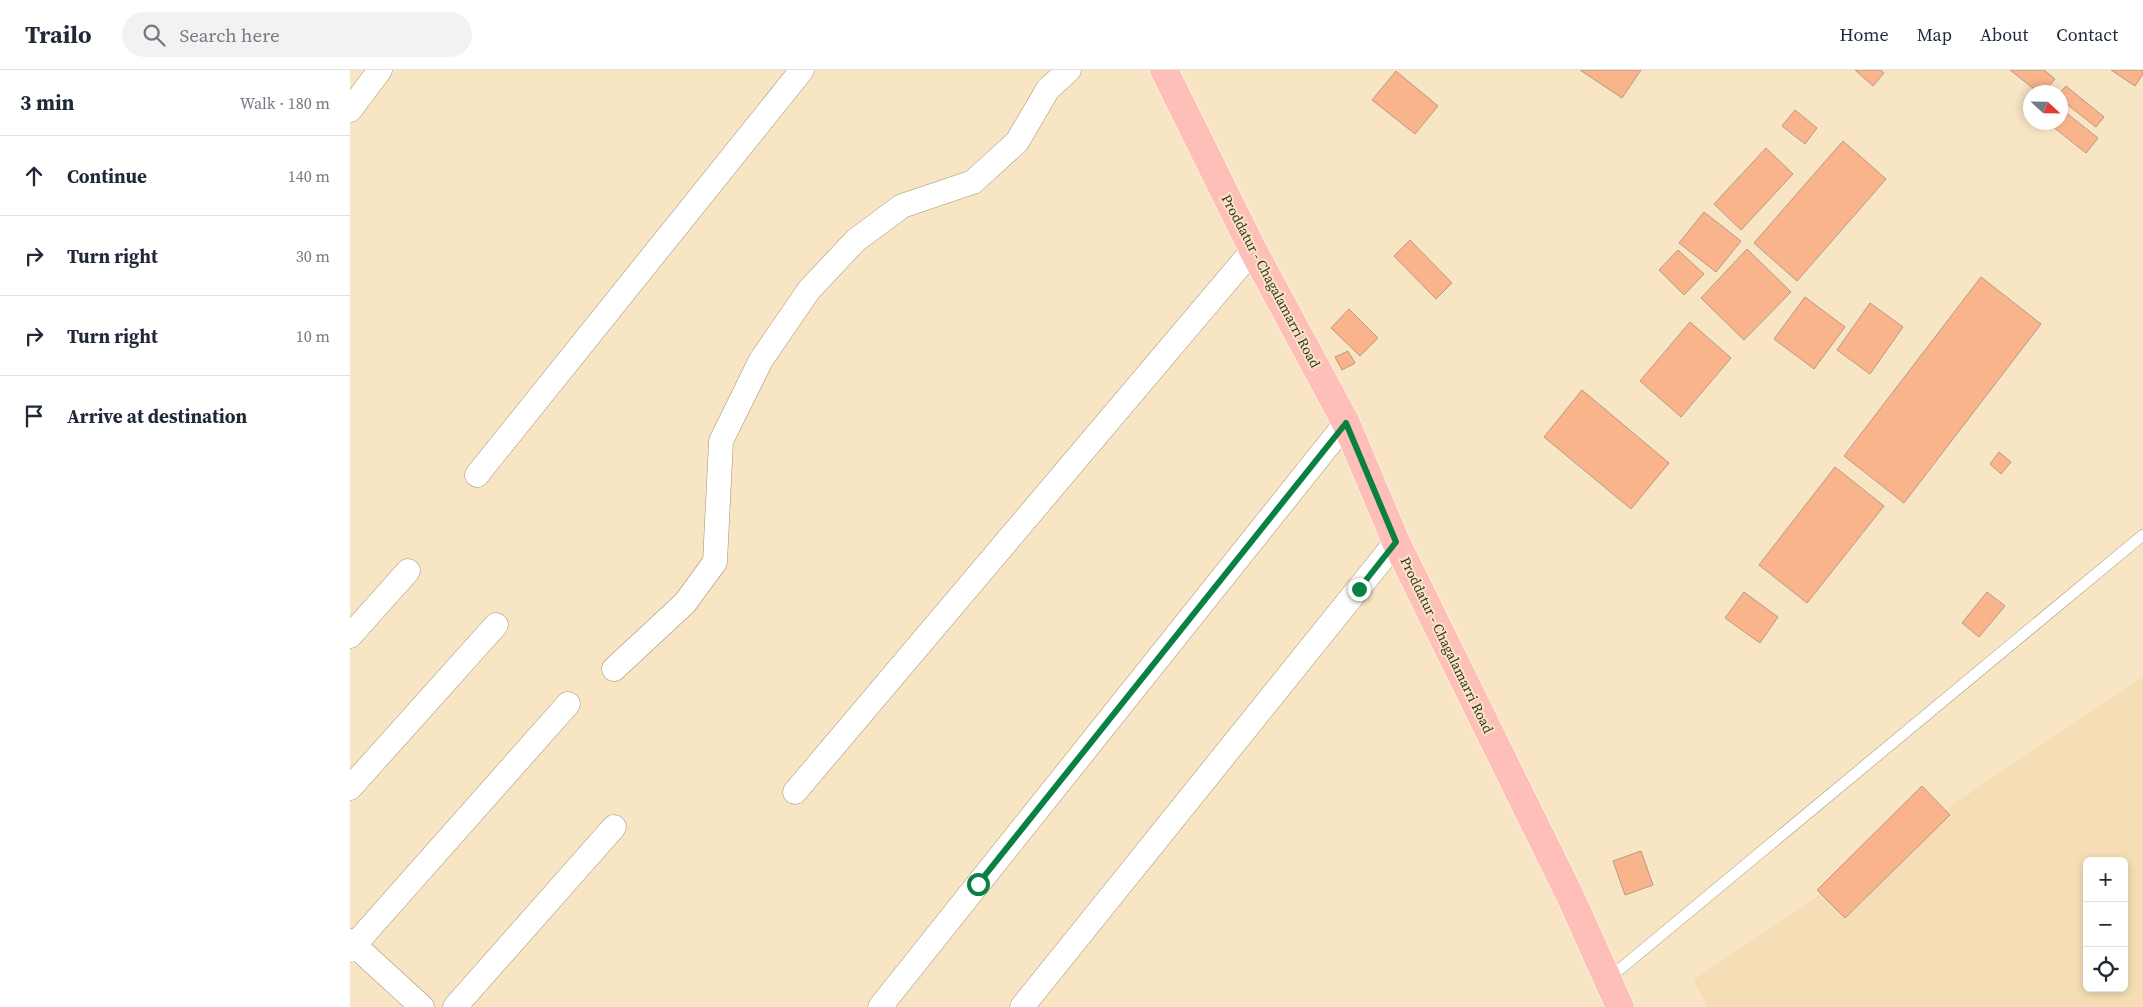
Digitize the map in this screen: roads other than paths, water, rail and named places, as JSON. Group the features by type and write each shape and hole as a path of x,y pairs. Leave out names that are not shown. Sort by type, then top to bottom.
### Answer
{"main road":[{"name":"Proddatur - Chagalamarri Road","path":"1164,70 1253,250 1346,423 1396,542 1572,898 1620,1007"}],"street":[{"path":"350,110 380,70"},
{"path":"477,475 802,70"},
{"path":"614,669 685,603 715,562 721,440 761,360 809,290 856,240 902,206 973,182 1017,142 1048,89 1069,70"},
{"path":"795,792 1253,250"},
{"path":"880,1007 1346,423"},
{"path":"1022,1007 1396,542"},
{"path":"350,636 408,571"},
{"path":"350,788 496,625"},
{"path":"422,1007 351,945 568,704"},
{"path":"455,1007 614,827"}],"lane":[{"path":"1608,979 2143,535"}]}
